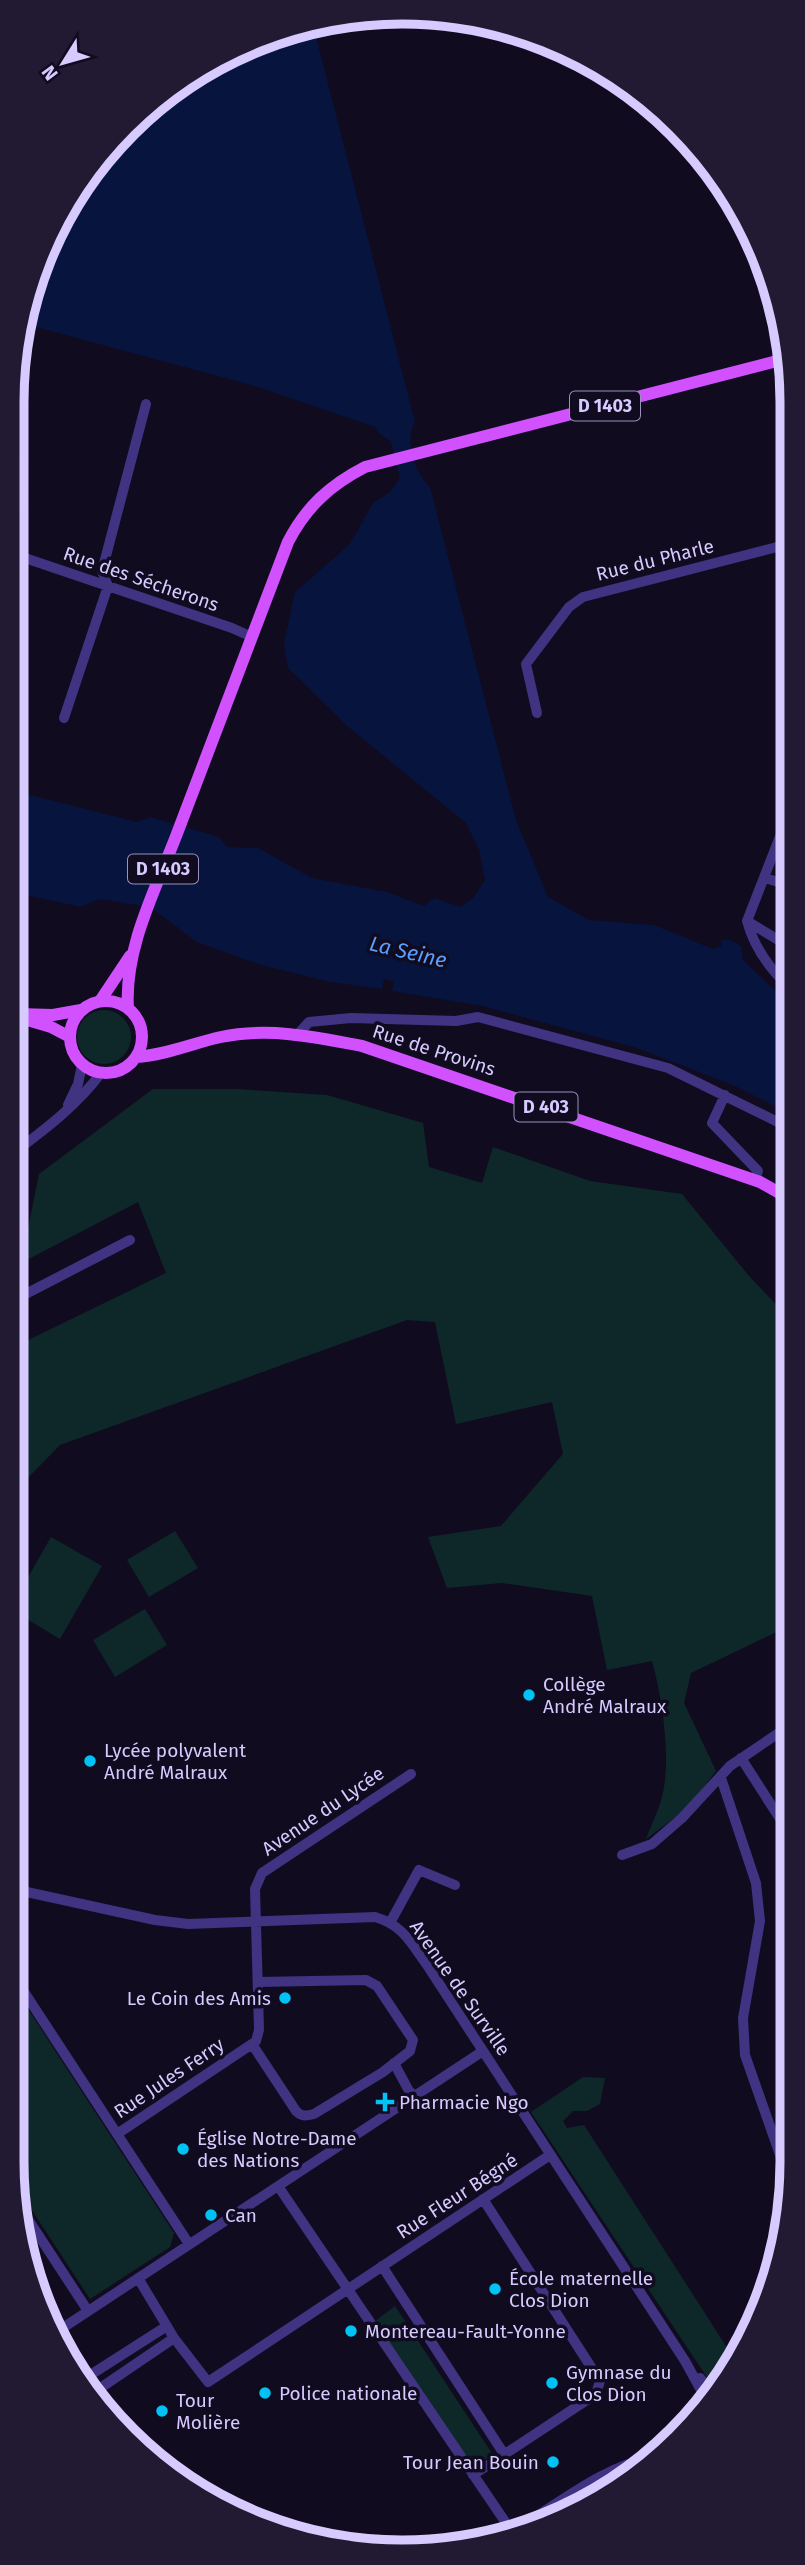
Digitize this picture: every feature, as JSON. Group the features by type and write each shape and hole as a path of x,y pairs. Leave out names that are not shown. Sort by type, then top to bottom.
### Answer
{"main road":[{"name":"D 1403","path":"100,1001 132,952 288,542 309,508 326,491 365,467 778,361"},
{"name":"D 1403","path":"128,1008 127,987 132,952"},
{"path":"24,1015 53,1015 81,1010 100,1001 115,1002 135,1015 142,1034 136,1057 121,1070 101,1073 82,1065 75,1057 69,1037 75,1018 81,1010"},
{"path":"24,1017 69,1037"},
{"path":"142,1034 156,1045 176,1049"},
{"name":"Rue de Provins","path":"136,1057 154,1056 240,1034 298,1034 362,1046 755,1180 780,1193"}],"street":[{"path":"64,718 108,586 102,571 146,404"},
{"name":"Rue du Pharle","path":"537,713 526,664 569,607 583,597 780,546"},
{"name":"Rue des Sécherons","path":"24,558 232,628 252,638"},
{"path":"780,838 747,921 751,937 765,960 780,977"},
{"path":"765,878 780,883"},
{"path":"747,921 780,937"},
{"path":"298,1034 310,1022 351,1018 456,1021 478,1017 668,1068 780,1123"},
{"path":"62,1114 78,1084 82,1065"},
{"path":"24,1145 62,1114 101,1073"},
{"path":"725,1095 712,1123 758,1171 755,1180"},
{"path":"24,1294 130,1240"},
{"path":"622,1855 652,1844 682,1818 730,1766 780,1732"},
{"path":"741,1758 780,1810"},
{"name":"Avenue du Lycée","path":"252,2044 256,2041 258,2030 255,1889 262,1872 411,1774"},
{"path":"721,1778 756,1883 760,1922 743,2018 745,2055 780,2155"},
{"path":"391,1921 419,1870 455,1885"},
{"name":"Avenue de Surville","path":"24,1891 155,1920 188,1924 375,1917 391,1921 403,1932 423,1960 685,2361 702,2393"},
{"path":"258,1982 366,1980 377,1986 413,2040 410,2051 394,2063 409,2091 415,2096"},
{"path":"24,1992 190,2244"},
{"name":"Rue Jules Ferry","path":"117,2134 252,2044 296,2110 300,2115 306,2116 314,2114 394,2063"},
{"path":"62,2328 483,2051"},
{"name":"Rue Fleur Bégné","path":"174,2338 208,2382 551,2155"},
{"path":"278,2186 473,2475 513,2524"},
{"path":"473,2475 596,2394 600,2381 483,2199"},
{"path":"30,2222 88,2311"},
{"path":"383,2266 504,2454"},
{"path":"100,2389 174,2338 138,2278"},
{"path":"90,2375 167,2326"},
{"name":"Avenue de Surville","path":"685,2361 707,2387"},
{"path":"534,2517 596,2477 632,2462"}],"green space":[{"path":"104,1010 123,1018 131,1037 123,1056 104,1064 85,1056 77,1037 85,1018"},
{"path":"153,1089 236,1089 327,1095 423,1123 429,1167 482,1183 493,1147 590,1181 682,1194 749,1276 780,1309 780,1630 691,1673 684,1703 716,1771 688,1808 646,1839 661,1800 666,1773 664,1724 659,1691 652,1661 607,1670 592,1596 502,1583 447,1588 428,1537 501,1526 563,1454 552,1402 456,1424 435,1322 407,1320 60,1445 24,1482 24,1342 166,1273 138,1202 24,1261 24,1248 39,1174"},
{"path":"175,1531 198,1568 149,1597 127,1560"},
{"path":"51,1537 102,1566 60,1639 24,1617 24,1584"},
{"path":"145,1609 167,1645 115,1677 93,1640"},
{"path":"24,2003 174,2233 170,2247 90,2299 27,2203 24,2162"},
{"path":"583,2077 605,2078 600,2104 587,2111 573,2111 563,2121 567,2128 584,2125 730,2352 710,2382 531,2112"},
{"path":"395,2306 493,2455 472,2468 374,2322"}],"water":[{"name":"La Seine","path":"316,35 415,422 411,438 413,456 420,474 430,487 516,820 548,897 589,920 654,925 713,949 721,946 722,940 730,940 741,946 743,960 780,995 780,1109 735,1086 637,1048 482,1006 392,991 394,981 384,979 382,989 330,982 261,965 197,942 150,907 99,899 81,907 24,894 24,794 137,822 150,817 219,837 227,847 258,848 312,878 387,892 424,906 434,898 461,907 473,898 485,880 479,849 466,823 347,726 288,668 284,644 295,592 350,544 373,503 390,492 400,478 391,442 375,427 255,386 33,326 45,281 63,235 88,192 135,135 192,88 235,63"}],"place":[{"name":"Collège André Malraux","path":"529,1695"},
{"name":"Lycée polyvalent André Malraux","path":"90,1761"},
{"name":"Le Coin des Amis","path":"285,1998"},
{"name":"Pharmacie Ngo","path":"385,2102"},
{"name":"Église Notre-Dame des Nations","path":"183,2149"},
{"name":"Can","path":"211,2215"},
{"name":"École maternelle Clos Dion","path":"495,2289"},
{"name":"Montereau-Fault-Yonne","path":"351,2331"},
{"name":"Gymnase du Clos Dion","path":"552,2383"},
{"name":"Police nationale","path":"265,2393"},
{"name":"Tour Molière","path":"162,2411"},
{"name":"Tour Jean Bouin","path":"553,2462"}]}
